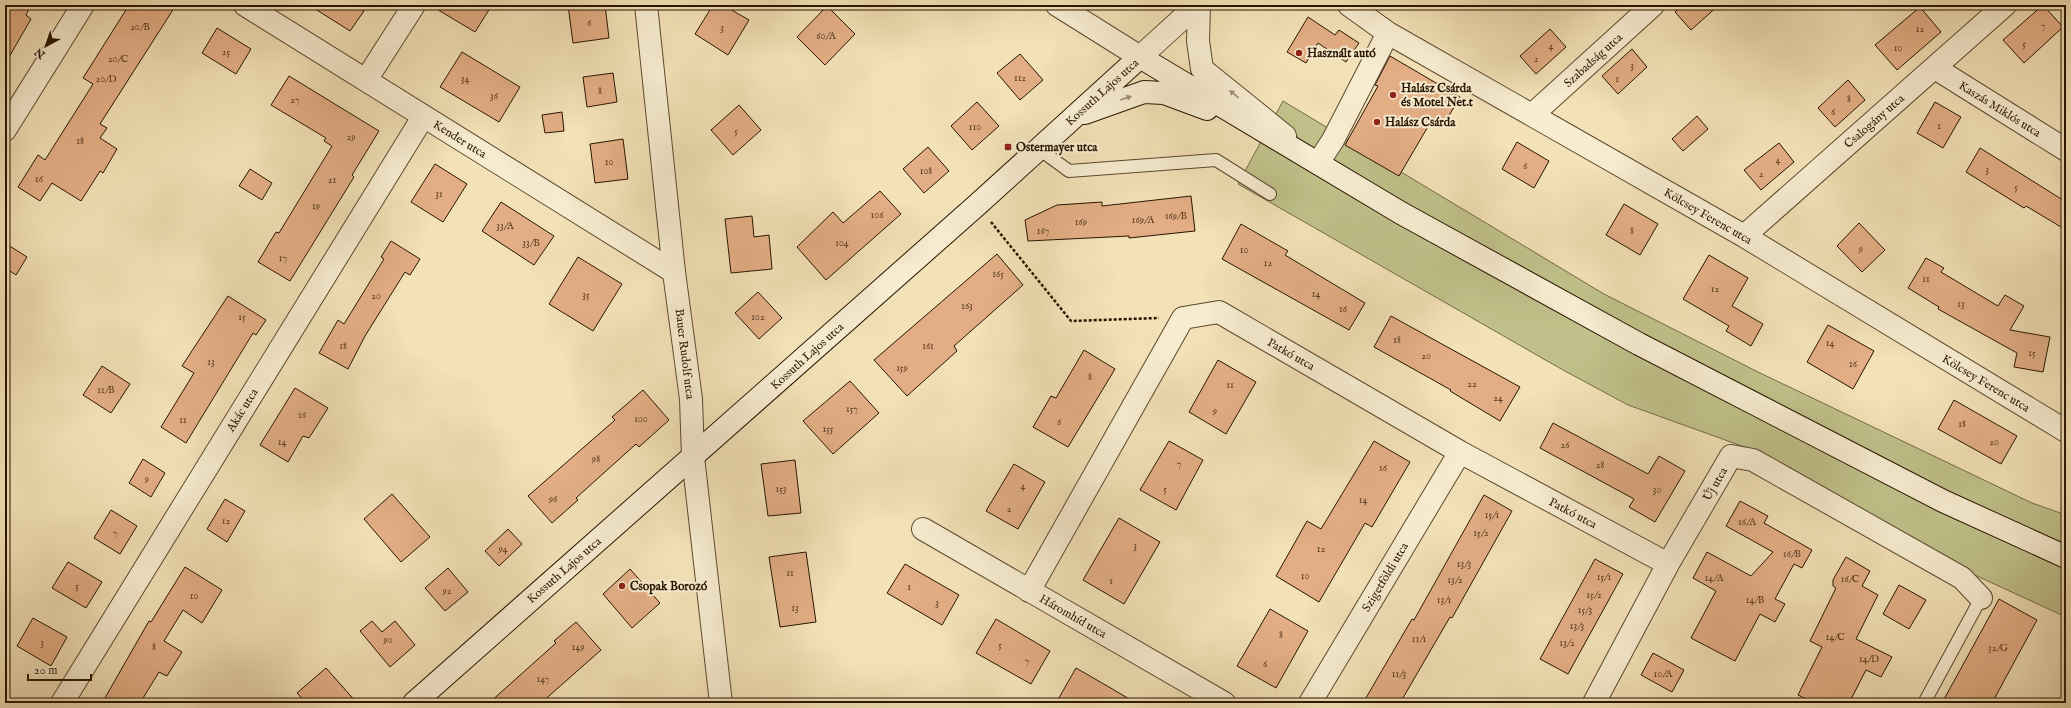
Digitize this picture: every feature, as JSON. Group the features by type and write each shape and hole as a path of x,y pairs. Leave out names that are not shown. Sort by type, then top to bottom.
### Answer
{"street":[{"path":"5,130 83,5"},
{"name":"Kender utca","path":"246,5 423,117 674,272"},
{"path":"366,80 414,5"},
{"name":"Bauer Rudolf utca","path":"646,5 674,272 691,399 693,457 721,703"},
{"path":"1057,5 1140,57 1407,216 1639,344 1943,501 2066,557"},
{"path":"1198,5 1198,41 1202,68 1318,163"},
{"name":"Kossuth Lajos utca","path":"414,703 977,205 1198,5"},
{"name":"Kölcsey Ferenc utca","path":"1348,5 1388,33 1744,236 2066,431"},
{"name":"Szabadság utca","path":"1532,115 1653,5"},
{"name":"Csalogány utca","path":"1744,236 2005,5"},
{"path":"1318,163 1333,140 1388,33"},
{"name":"Kaszás Miklós utca","path":"1935,68 2066,150"},
{"path":"1076,116 1144,92 1164,93 1202,106 1271,142 1318,163"},
{"name":"Akác utca","path":"62,703 423,117"},
{"name":"Patkó utca","path":"1184,318 1219,312 1460,452 1668,564"},
{"path":"1029,591 1184,318"},
{"name":"Szigetföldi utca","path":"1310,703 1460,452"},
{"name":"Új utca","path":"1594,703 1668,564 1731,456 1753,460 1760,463 1962,578 1981,598"},
{"name":"Háromhíd utca","path":"923,529 1224,703"}],"lane":[{"path":"1039,149 1069,171 1216,160 1270,194"},
{"path":"1924,703 1981,598"}],"path":[{"path":"977,205 1071,321 1184,318"},
{"path":"2062,703 2066,694"}],"green space":[{"path":"1283,101 1604,294 1758,372 2032,503 2066,515 2066,617 1953,565 1753,450 1628,405 1563,370 1238,184"}],"building":[{"path":"5,5 31,5 26,15 31,19 5,64"},
{"path":"129,5 176,5 100,124 107,128 100,138 117,149 103,173 100,171 81,201 52,183 40,201 18,187 38,155 45,160 93,84 83,78"},
{"path":"309,5 355,5 364,11 350,31"},
{"path":"430,5 492,5 475,32"},
{"path":"568,5 605,5 609,38 573,43"},
{"path":"713,5 723,5 749,20 728,55 695,34"},
{"path":"1683,5 1719,5 1691,30 1675,12"},
{"path":"2043,5 2063,27 2024,63 2003,40"},
{"path":"827,6 855,34 825,65 797,37"},
{"path":"1920,7 1941,32 1897,70 1875,45"},
{"path":"1308,17 1335,35 1339,30 1359,43 1346,62 1318,43 1306,63 1287,52"},
{"path":"217,28 251,49 236,74 202,53"},
{"path":"1550,29 1566,47 1536,74 1520,56"},
{"path":"1632,49 1647,67 1618,94 1602,76"},
{"path":"462,52 520,87 499,122 440,87"},
{"path":"1020,54 1043,80 1020,100 997,73"},
{"path":"1390,56 1460,97 1444,124 1433,118 1399,176 1345,145 1378,86 1375,85"},
{"path":"613,73 617,102 587,107 583,77"},
{"path":"289,76 379,131 352,175 354,177 290,281 258,262 276,232 279,233 332,146 324,141 326,138 271,105"},
{"path":"1848,80 1865,100 1835,127 1818,108"},
{"path":"977,102 999,126 972,150 951,126"},
{"path":"1935,102 1961,117 1943,148 1917,133"},
{"path":"739,105 761,130 733,155 711,130"},
{"path":"562,112 564,131 545,133 542,115"},
{"path":"1697,116 1708,129 1683,151 1672,139"},
{"path":"623,139 628,179 595,183 590,144"},
{"path":"1517,142 1549,161 1534,188 1502,169"},
{"path":"1779,143 1794,162 1761,190 1744,170"},
{"path":"928,147 949,171 924,193 903,169"},
{"path":"1980,148 2066,202 2066,230 2026,206 2024,208 1966,172"},
{"path":"435,164 467,184 443,222 411,202"},
{"path":"250,169 272,183 262,200 239,186"},
{"path":"880,191 901,214 826,280 797,247 833,212 843,223"},
{"path":"1191,196 1195,231 1129,238 1129,236 1028,241 1025,220 1057,205 1102,202 1102,206"},
{"path":"501,202 554,236 534,265 482,231"},
{"path":"1624,204 1658,224 1640,255 1606,235"},
{"path":"752,216 754,237 769,235 772,269 731,273 725,219"},
{"path":"1859,223 1885,250 1862,272 1837,246"},
{"path":"1241,224 1288,251 1285,255 1365,303 1349,330 1222,259"},
{"path":"391,241 420,259 410,275 405,272 365,336 348,369 319,353 338,320 344,324 384,259 381,257"},
{"path":"5,243 27,257 16,275 5,268"},
{"path":"997,254 1023,285 954,346 957,351 907,396 874,360"},
{"path":"1709,255 1748,278 1732,306 1763,324 1751,346 1726,331 1729,326 1683,299"},
{"path":"578,257 622,284 593,331 549,304"},
{"path":"1926,258 1944,268 1941,272 1998,306 2005,295 2024,306 2010,330 2050,337 2043,372 2014,367 2017,353 1938,309 1939,307 1908,288"},
{"path":"758,292 782,318 759,339 735,313"},
{"path":"228,296 266,320 256,335 253,333 186,443 161,427 194,373 182,366"},
{"path":"1391,316 1520,387 1500,421 1450,391 1451,390 1374,347"},
{"path":"1828,325 1874,351 1853,389 1807,362"},
{"path":"1084,350 1115,369 1068,447 1033,427 1051,396 1056,398"},
{"path":"1218,360 1256,382 1226,434 1189,412"},
{"path":"102,366 130,384 111,413 83,395"},
{"path":"850,381 879,413 833,454 803,421"},
{"path":"295,388 328,408 309,438 303,436 288,462 260,445"},
{"path":"643,390 669,420 639,447 636,444 576,498 578,500 552,523 528,496 615,420 612,417"},
{"path":"1954,400 2017,436 2001,464 1938,429"},
{"path":"1553,423 1648,474 1659,456 1685,471 1655,522 1629,507 1634,499 1540,448"},
{"path":"1169,441 1203,460 1176,510 1140,490"},
{"path":"1374,441 1410,462 1372,527 1365,523 1319,602 1276,576 1307,521 1321,529"},
{"path":"143,459 165,473 151,497 129,483"},
{"path":"795,460 801,513 768,516 761,464"},
{"path":"1014,464 1045,482 1018,529 986,511"},
{"path":"392,494 430,537 401,562 364,519"},
{"path":"1484,495 1512,511 1452,618 1450,617 1400,703 1363,703 1412,619 1414,620"},
{"path":"225,499 245,511 227,542 207,529"},
{"path":"1740,501 1768,516 1764,523 1812,550 1802,568 1794,564 1775,599 1785,604 1775,622 1760,614 1735,661 1691,638 1716,591 1693,578 1707,552 1751,576 1773,552 1726,526"},
{"path":"111,510 137,526 120,554 94,538"},
{"path":"1119,518 1160,542 1124,604 1083,580"},
{"path":"508,529 522,544 499,566 485,551"},
{"path":"806,552 816,622 780,627 769,557"},
{"path":"1846,557 1870,571 1862,586 1878,595 1856,639 1892,657 1881,677 1866,670 1849,703 1814,703 1798,695 1822,647 1810,641 1836,588 1833,586 1833,580"},
{"path":"1595,559 1623,574 1568,674 1540,659"},
{"path":"68,562 102,582 86,608 52,588"},
{"path":"905,564 959,595 942,625 887,593"},
{"path":"185,567 222,590 202,623 183,610 164,641 182,652 167,676 159,672 140,703 102,703 149,621 151,622"},
{"path":"448,568 468,592 445,611 425,588"},
{"path":"630,569 660,603 632,628 603,594"},
{"path":"1899,585 1926,600 1909,629 1883,614"},
{"path":"1999,599 2037,620 1992,703 1942,703"},
{"path":"1270,609 1308,631 1276,688 1237,666"},
{"path":"33,618 67,637 51,666 17,646"},
{"path":"996,619 1050,651 1031,684 976,653"},
{"path":"372,621 382,632 395,621 415,645 390,667 360,631"},
{"path":"576,622 601,650 541,703 489,703 556,643 554,641"},
{"path":"1653,653 1684,670 1672,692 1641,675"},
{"path":"326,668 357,703 306,703 297,693"},
{"path":"1076,668 1109,687 1136,703 1056,703"}],"place":[{"name":"Használt autó","path":"1299,53"},
{"name":"Halász Csárda és Motel Net.t","path":"1393,95"},
{"name":"Halász Csárda","path":"1377,122"},
{"name":"Ostermayer utca","path":"1008,147"},
{"name":"Csopak Borozó","path":"622,586"}]}
